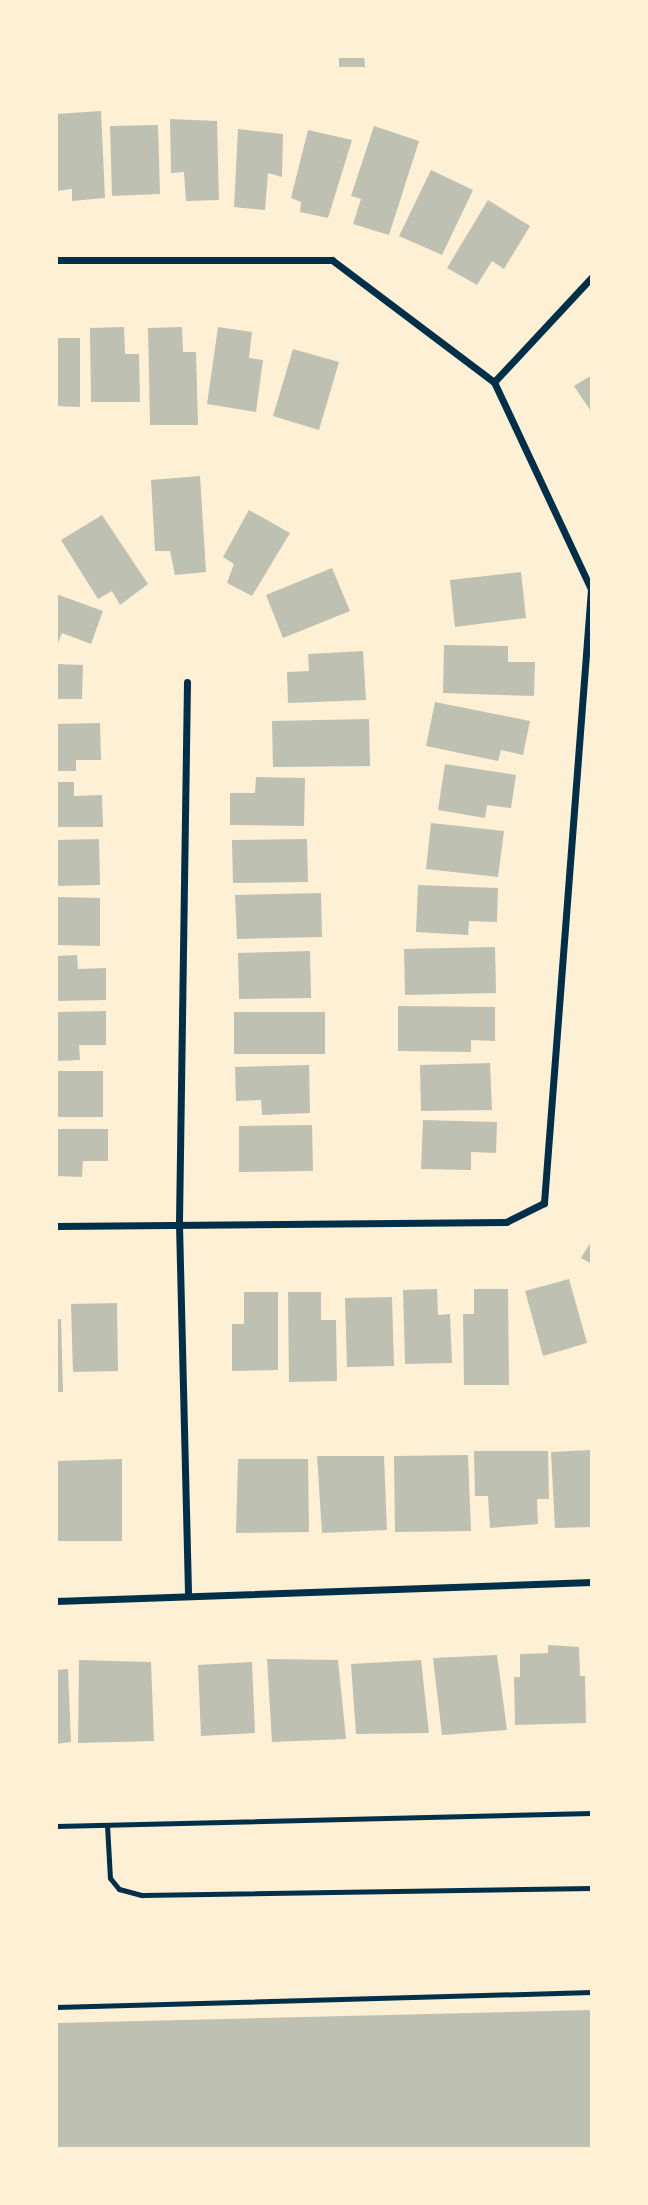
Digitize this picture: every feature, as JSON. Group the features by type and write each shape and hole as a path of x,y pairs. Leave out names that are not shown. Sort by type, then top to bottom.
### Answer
{"street":[{"path":"56,260 332,260 494,382 591,589 544,1203 506,1222 56,1226"},
{"path":"494,382 592,277"},
{"path":"187,682 178,1224 188,1595"},
{"path":"56,1601 592,1582"}],"lane":[{"path":"56,1826 592,1813"},
{"path":"107,1825 110,1878 119,1889 142,1895 592,1888"},
{"path":"56,2007 592,1992"}],"building":[{"path":"339,56 364,56 365,67 339,67"},
{"path":"101,111 105,198 72,201 72,189 56,191 56,114"},
{"path":"170,119 217,121 219,200 186,201 184,172 171,173"},
{"path":"158,125 160,194 112,196 110,126"},
{"path":"374,126 419,141 389,235 353,224 361,199 351,196"},
{"path":"238,129 283,134 282,177 268,173 265,210 234,207"},
{"path":"308,130 352,140 328,218 300,212 301,202 291,198"},
{"path":"431,170 473,190 442,255 399,236"},
{"path":"488,200 530,226 504,269 492,261 477,285 447,268"},
{"path":"124,327 125,354 139,354 140,402 91,402 90,328"},
{"path":"182,327 183,352 196,352 198,425 150,425 148,328"},
{"path":"218,327 252,332 249,358 263,360 256,412 207,404"},
{"path":"56,338 80,338 80,407 56,406"},
{"path":"293,349 339,362 319,430 273,416"},
{"path":"592,375 592,413 574,386"},
{"path":"200,476 206,572 175,575 170,551 155,551 151,480"},
{"path":"249,510 290,533 252,596 227,583 234,564 223,557"},
{"path":"102,515 148,584 120,605 112,591 98,599 61,540"},
{"path":"332,568 350,611 283,638 266,595"},
{"path":"521,572 526,618 455,627 450,580"},
{"path":"56,594 103,611 91,644 62,633 56,648"},
{"path":"444,645 508,646 508,662 535,662 534,696 443,693"},
{"path":"363,651 366,700 288,703 287,672 309,671 308,654"},
{"path":"56,664 83,665 82,699 56,699"},
{"path":"435,702 530,721 523,755 501,750 498,761 426,746"},
{"path":"369,719 370,766 273,767 272,721"},
{"path":"100,723 101,760 76,760 76,771 56,771 56,724"},
{"path":"445,764 516,775 511,808 487,805 485,818 438,810"},
{"path":"256,777 305,778 304,826 230,825 230,793 255,793"},
{"path":"56,782 74,782 74,796 102,795 103,827 56,827"},
{"path":"431,823 504,831 498,877 426,869"},
{"path":"99,839 100,885 56,886 56,840"},
{"path":"307,839 308,882 233,883 232,840"},
{"path":"418,885 498,888 497,922 469,921 468,935 416,932"},
{"path":"321,893 322,937 237,939 235,895"},
{"path":"56,897 100,898 100,946 56,945"},
{"path":"495,947 496,993 405,995 404,949"},
{"path":"310,951 311,998 239,999 238,953"},
{"path":"77,955 78,969 106,968 106,1000 56,1001 56,956"},
{"path":"398,1006 495,1007 495,1041 471,1040 471,1052 398,1051"},
{"path":"106,1011 106,1045 79,1045 80,1060 56,1061 56,1012"},
{"path":"234,1012 325,1012 325,1054 234,1054"},
{"path":"490,1063 492,1110 421,1111 420,1065"},
{"path":"309,1065 310,1113 262,1115 261,1100 236,1101 235,1067"},
{"path":"56,1071 103,1071 103,1117 56,1117"},
{"path":"423,1120 497,1122 496,1153 471,1152 471,1170 421,1169"},
{"path":"312,1125 313,1171 239,1172 239,1126"},
{"path":"56,1129 108,1129 108,1161 83,1161 82,1177 56,1176"},
{"path":"592,1240 592,1264 581,1258"},
{"path":"569,1279 587,1343 543,1356 525,1291"},
{"path":"437,1289 438,1315 450,1314 452,1363 405,1364 403,1290"},
{"path":"474,1289 508,1289 509,1385 464,1385 463,1314 474,1314"},
{"path":"244,1292 278,1292 278,1370 232,1371 232,1324 244,1324"},
{"path":"288,1292 321,1292 321,1320 336,1320 337,1381 289,1382"},
{"path":"392,1297 394,1366 347,1367 345,1298"},
{"path":"117,1303 118,1371 73,1372 71,1304"},
{"path":"56,1319 61,1319 63,1392 56,1392"},
{"path":"592,1450 592,1527 555,1528 551,1452"},
{"path":"474,1451 548,1451 549,1499 537,1499 538,1524 490,1528 488,1496 475,1496"},
{"path":"468,1455 471,1531 395,1532 394,1456"},
{"path":"317,1456 384,1456 387,1530 322,1533"},
{"path":"122,1459 122,1541 56,1541 56,1461"},
{"path":"238,1459 308,1459 309,1532 236,1533"},
{"path":"548,1645 579,1647 580,1676 585,1676 586,1723 515,1725 514,1677 520,1677 520,1654 548,1653"},
{"path":"497,1655 507,1730 442,1735 433,1658"},
{"path":"267,1659 338,1660 346,1739 272,1742"},
{"path":"79,1660 151,1662 154,1741 78,1743"},
{"path":"421,1660 429,1733 356,1734 351,1664"},
{"path":"252,1662 255,1733 201,1736 198,1665"},
{"path":"68,1669 71,1742 56,1744 56,1670"},
{"path":"592,2010 592,2149 56,2149 56,2023"}]}
